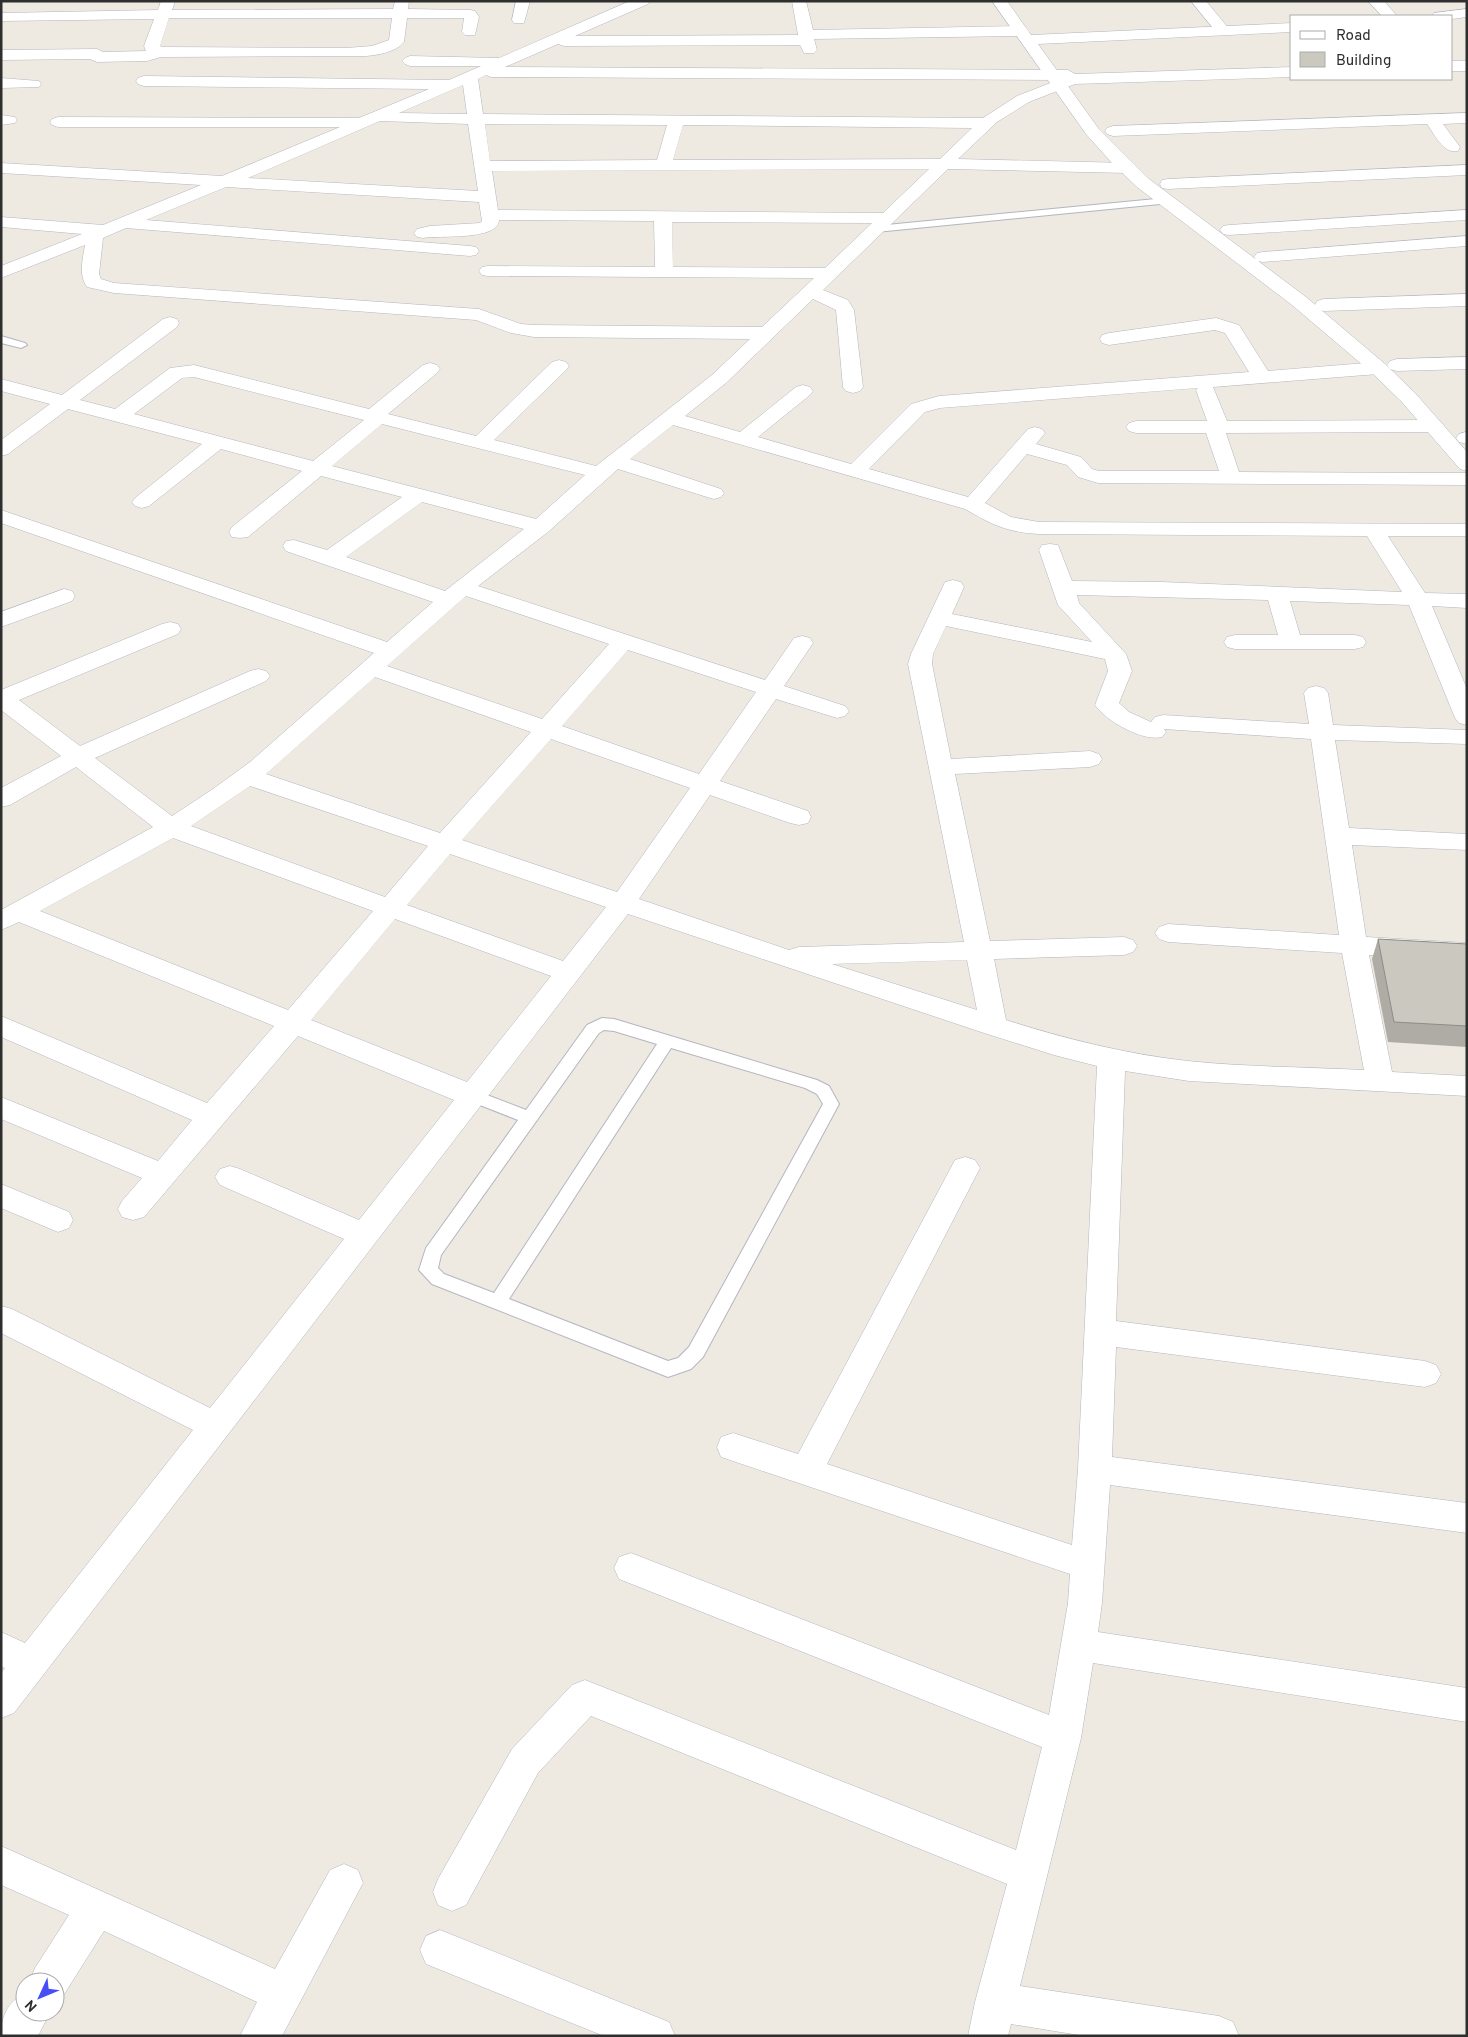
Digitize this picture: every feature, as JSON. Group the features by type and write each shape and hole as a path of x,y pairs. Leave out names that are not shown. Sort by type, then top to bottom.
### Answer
{"street":[{"path":"519,20 522,1"},
{"path":"3,271 101,233 371,120 643,1"},
{"path":"799,1 808,42"},
{"path":"1000,1 1024,35 1167,192 1299,301 1388,366"},
{"path":"1018,1 1046,39 1063,79 1092,131 1128,168 1229,230 1324,305 1456,430 1467,465"},
{"path":"1198,1 1222,30"},
{"path":"1375,1 1389,15"},
{"path":"1,55 147,56 160,52 370,52 387,48 396,42 401,7"},
{"path":"1,17 165,8 401,7 470,14 472,17 470,32"},
{"path":"160,52 153,49 152,46 165,8"},
{"path":"1453,15 1467,14"},
{"path":"553,41 808,42 1024,35 1046,39 1290,27"},
{"path":"410,60 504,63"},
{"path":"1453,66 1467,66"},
{"path":"144,81 470,78 1063,79 1290,72"},
{"path":"406,246 424,233 435,230 476,230 488,227 491,223 470,78"},
{"path":"10,917 171,828 246,776 455,594 540,527 607,467 719,379 987,123 1008,106 1063,79"},
{"path":"1,83 33,84"},
{"path":"1113,131 1467,118"},
{"path":"58,122 476,119 987,123"},
{"path":"1431,119 1452,147"},
{"path":"664,164 676,121"},
{"path":"483,166 944,164 1128,168"},
{"path":"1,168 487,197"},
{"path":"1167,192 1465,171"},
{"path":"490,215 663,217 882,224"},
{"path":"1229,230 1467,215"},
{"path":"663,217 664,272"},
{"path":"1,222 101,233"},
{"path":"124,223 470,250"},
{"path":"101,233 90,274 92,283 114,288 479,315 518,329 534,331 767,333"},
{"path":"1263,257 1467,241"},
{"path":"488,271 830,273"},
{"path":"811,291 841,304 844,310 852,387"},
{"path":"1324,305 1467,300"},
{"path":"1,450 170,323"},
{"path":"1109,339 1216,324 1225,326 1232,329 1262,377"},
{"path":"855,471 918,408 939,402 1388,366 1467,363"},
{"path":"480,443 559,366"},
{"path":"240,532 318,468 430,369"},
{"path":"118,416 178,372 186,370 480,443 607,467 714,493"},
{"path":"4,389 65,402 540,527"},
{"path":"1206,390 1218,419 1214,427 1231,478"},
{"path":"742,439 803,391"},
{"path":"670,418 972,505 1003,522 1016,526 1039,528 1467,530"},
{"path":"1136,427 1456,430"},
{"path":"972,505 1030,439 1074,461 1086,473 1098,477 1467,479"},
{"path":"142,502 218,442"},
{"path":"330,558 418,495"},
{"path":"1,516 390,651"},
{"path":"1373,529 1418,599 1467,718"},
{"path":"294,546 455,594 624,641 837,710"},
{"path":"1050,550 1069,605 1115,654 1120,671 1107,705 1121,717 1158,727 1467,737"},
{"path":"953,587 922,654 920,664 994,1026"},
{"path":"1062,588 1467,601"},
{"path":"1277,594 1290,642"},
{"path":"1,620 64,596"},
{"path":"938,618 1115,654"},
{"path":"2,698 170,629"},
{"path":"133,1210 445,843 624,641"},
{"path":"1234,642 1355,642"},
{"path":"1,1701 16,1656 215,1426 569,973 623,903 802,643"},
{"path":"371,668 799,817"},
{"path":"1,799 78,756 258,676"},
{"path":"1316,693 1354,944 1380,1082"},
{"path":"2,698 171,828 569,973"},
{"path":"941,768 1090,759"},
{"path":"246,776 780,956 1054,1045 1111,1059 1189,1071 1467,1086"},
{"path":"1338,836 1467,842"},
{"path":"10,917 293,1023 473,1096"},
{"path":"1168,933 1467,952"},
{"path":"780,956 1124,946"},
{"path":"1,1026 212,1117"},
{"path":"1111,1059 1095,1470 1084,1603 1063,1738 992,2019 1218,2036"},
{"path":"1,1107 163,1175"},
{"path":"806,1471 965,1168"},
{"path":"230,1177 365,1235"},
{"path":"1,1194 58,1220"},
{"path":"1,1318 215,1426"},
{"path":"1100,1332 1425,1374"},
{"path":"733,1447 1088,1565"},
{"path":"1095,1470 1467,1518"},
{"path":"631,1568 1063,1738"},
{"path":"1078,1645 1467,1705"},
{"path":"452,1892 525,1761 585,1697 1028,1874"},
{"path":"1,1865 283,1993"},
{"path":"260,2036 344,1883"},
{"path":"55,1972 96,1908"},
{"path":"440,1950 655,2036"},
{"path":"14,2036 23,2022"}],"lane":[{"path":"882,224 1167,192"},
{"path":"1,339 21,345"},
{"path":"602,1024 614,1025 668,1040 810,1084 823,1090 831,1104 696,1352 684,1364 668,1369 438,1279 428,1270 432,1253 530,1118 592,1029 602,1024"},
{"path":"497,1303 668,1040"},
{"path":"473,1096 530,1118"}],"building":[{"path":"1378,939 1467,944 1467,1026 1394,1022"}]}
